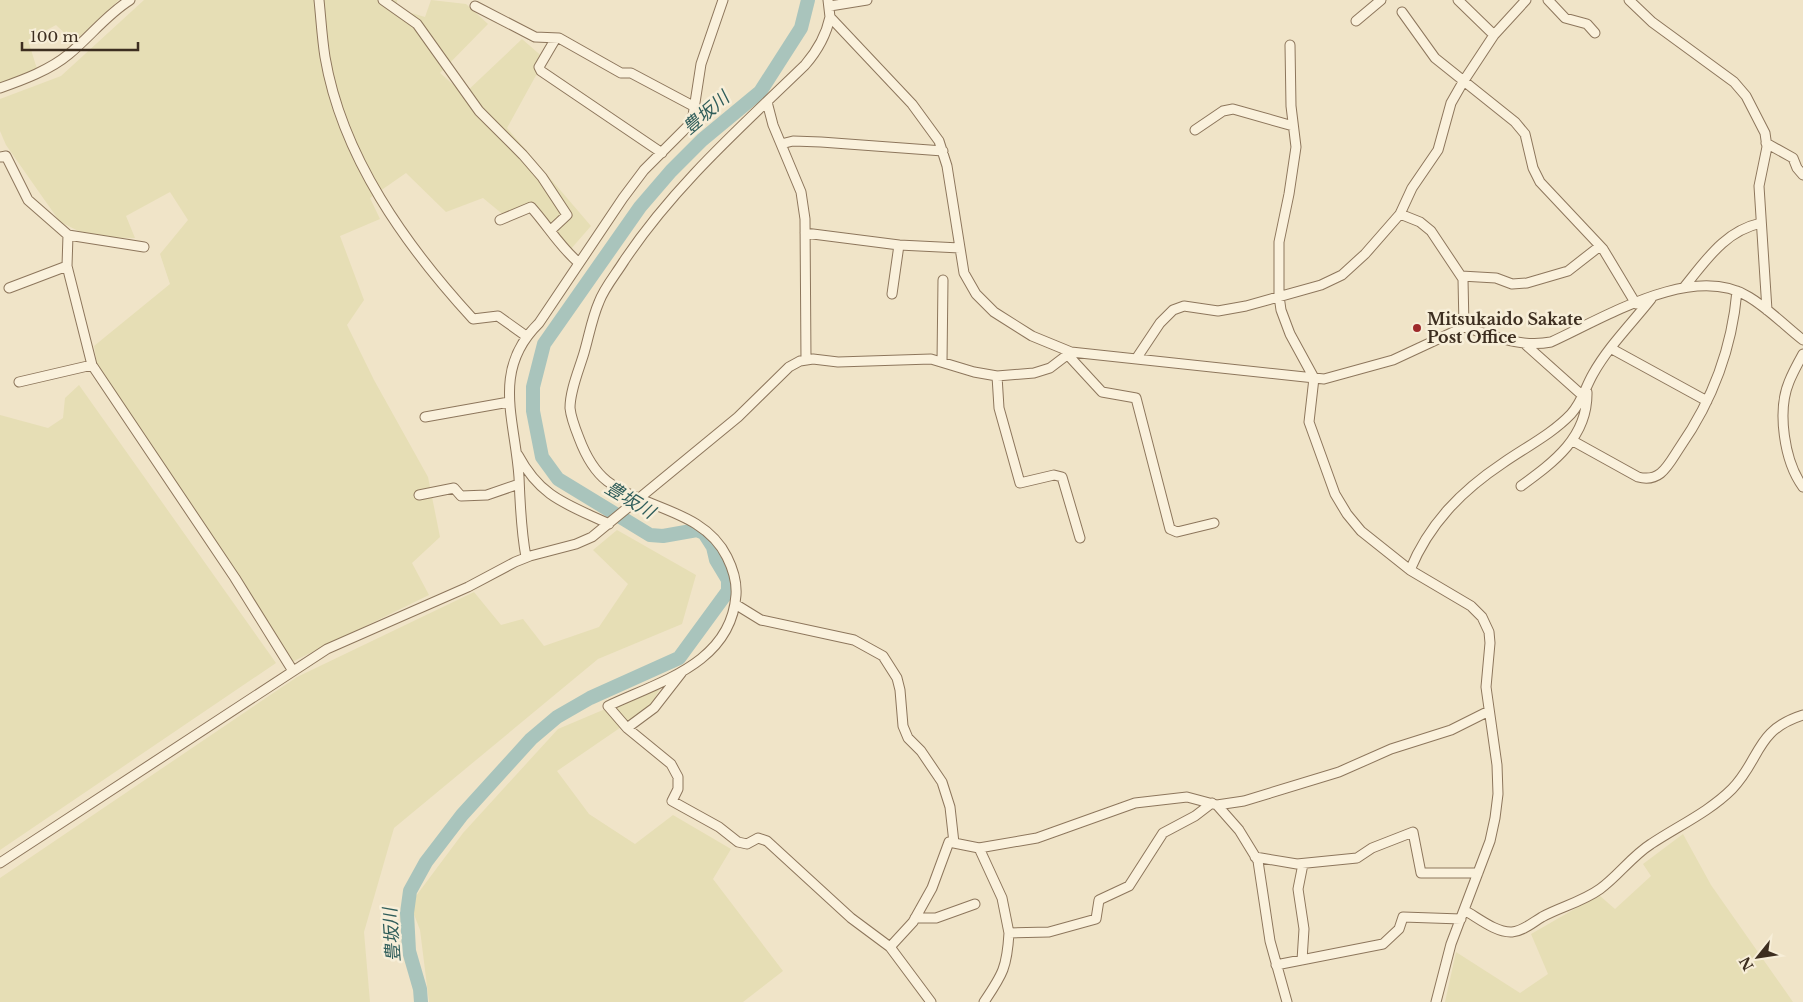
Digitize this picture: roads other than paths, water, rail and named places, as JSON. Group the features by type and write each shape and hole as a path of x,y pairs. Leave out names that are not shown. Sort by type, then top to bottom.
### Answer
{"street":[{"path":"0,88 26,79 68,55 118,7 130,0"},
{"path":"319,0 325,57 338,106 350,140 365,172 416,252 438,281 473,320 498,316 526,336"},
{"path":"383,0 417,24 479,111 523,155 542,178 567,215 551,230"},
{"path":"526,557 520,530 519,484 509,402 509,382 513,360 526,336 539,323 644,170 692,122 701,64 723,0"},
{"path":"867,0 829,3 830,17 827,32 816,52 664,206 639,239 599,301 573,391 570,408 574,425 594,468 608,482 640,499 688,519 715,538 734,570 735,604 727,630 718,645 710,653 683,671 608,706 627,728 671,764 678,777 678,789 672,801 719,827 738,842 747,844 758,838 766,841 851,918 890,947 930,1002"},
{"path":"1356,21 1381,0"},
{"path":"1458,0 1494,34"},
{"path":"1136,359 1160,323 1173,310 1184,306 1218,311 1246,306 1321,285 1342,275 1365,254 1400,214 1412,188 1438,150 1451,103 1463,82 1494,34 1526,0"},
{"path":"1548,0 1565,18 1587,24 1595,33"},
{"path":"1629,0 1652,22 1734,82 1746,96 1765,132 1766,144 1760,186 1767,310"},
{"path":"475,6 535,37 556,38 621,73 631,73 695,107"},
{"path":"1402,12 1435,58 1515,122 1525,134 1533,168 1540,182 1600,246 1614,264 1636,304"},
{"path":"830,17 912,104 928,124 943,151 964,273 976,294 994,312 1032,336 1069,353 1314,378 1332,377 1393,360 1464,327 1526,345 1533,346 1551,342 1653,296 1685,286 1707,284 1737,291 1748,296 1803,340"},
{"path":"556,38 539,67 541,71 662,153"},
{"path":"1290,46 1293,126 1296,147 1295,164 1278,242 1279,296 1290,334 1314,378 1309,422 1335,494 1346,514 1361,531 1410,570 1471,606 1482,617 1490,644 1486,686 1497,765 1498,794 1490,841 1450,944 1436,1002"},
{"path":"767,102 781,144 801,192 805,234 806,360"},
{"path":"1195,130 1223,111 1233,109 1293,126"},
{"path":"781,144 793,141 821,142 943,151"},
{"path":"1766,144 1793,158 1797,168 1803,175"},
{"path":"0,158 6,156 28,200 68,235 144,247"},
{"path":"500,220 531,206 551,230 562,248 579,263"},
{"path":"1400,214 1420,222 1431,231 1461,276 1464,290 1464,327"},
{"path":"1685,286 1728,237 1746,226 1761,223"},
{"path":"805,234 899,245 960,248"},
{"path":"68,235 67,266 92,365 235,578 293,671"},
{"path":"892,294 899,245"},
{"path":"1461,276 1496,278 1512,284 1527,283 1568,271 1600,246"},
{"path":"9,288 67,266"},
{"path":"942,362 943,280"},
{"path":"1573,441 1638,477 1648,480 1655,478 1666,468 1699,419 1707,402 1725,354 1734,321 1737,291"},
{"path":"1410,570 1420,546 1450,505 1471,486 1547,435 1571,414 1585,392 1593,374 1653,296"},
{"path":"1522,486 1556,460 1573,441 1587,404 1585,392 1526,345"},
{"path":"1612,348 1707,402"},
{"path":"0,863 293,671 348,639 468,587 526,557 576,544 592,537 738,417 789,367 813,359 838,362 907,358 931,359 997,376 1034,373 1050,368 1069,353"},
{"path":"1069,353 1102,392 1136,398 1170,529 1177,532 1214,523"},
{"path":"1803,354 1788,383 1783,419 1789,458 1803,487"},
{"path":"19,382 92,365"},
{"path":"997,376 999,408 1010,455 1020,483 1054,476 1062,477 1080,538"},
{"path":"425,416 509,402"},
{"path":"515,450 528,473 541,488 554,498 611,523"},
{"path":"419,495 454,488 461,496 487,495 519,484"},
{"path":"735,604 761,620 854,640 883,656 897,678 903,726 908,738 921,751 942,782 950,807 954,843"},
{"path":"627,728 654,708 683,671"},
{"path":"890,947 916,918 932,888 949,842 979,848 1037,838 1135,803 1187,797 1214,804 1244,801 1339,772 1392,748 1451,730 1489,711"},
{"path":"1276,965 1383,944 1399,929 1403,917 1462,914 1500,930 1509,932 1520,931 1544,916 1600,889 1649,845 1722,798 1744,773 1765,738 1776,728 1803,715"},
{"path":"1214,804 1239,830 1256,857 1265,900 1265,918 1287,1002"},
{"path":"1009,933 1049,932 1096,919 1099,900 1129,886 1134,881 1155,843 1164,833 1214,804"},
{"path":"1256,857 1303,864 1357,858 1372,848 1413,832 1421,873 1478,872"},
{"path":"979,848 1002,898 1009,933 1007,960 1003,973 984,1002"},
{"path":"1302,960 1304,929 1298,889 1303,864"},
{"path":"916,918 936,918 976,904"}],"waterway":[{"name":"豊坂川","path":"421,1002 420,989 409,951 407,913 410,891 426,862 462,815 531,739 557,717 590,698 679,658 728,591 728,580 716,560 713,547 704,533 697,530 663,536 650,535 558,479 542,457 533,411 533,387 544,344 640,207 671,171 702,140 760,92 801,28 808,0"}],"place":[{"name":"Mitsukaido Sakate Post Office","path":"1417,328"}]}
